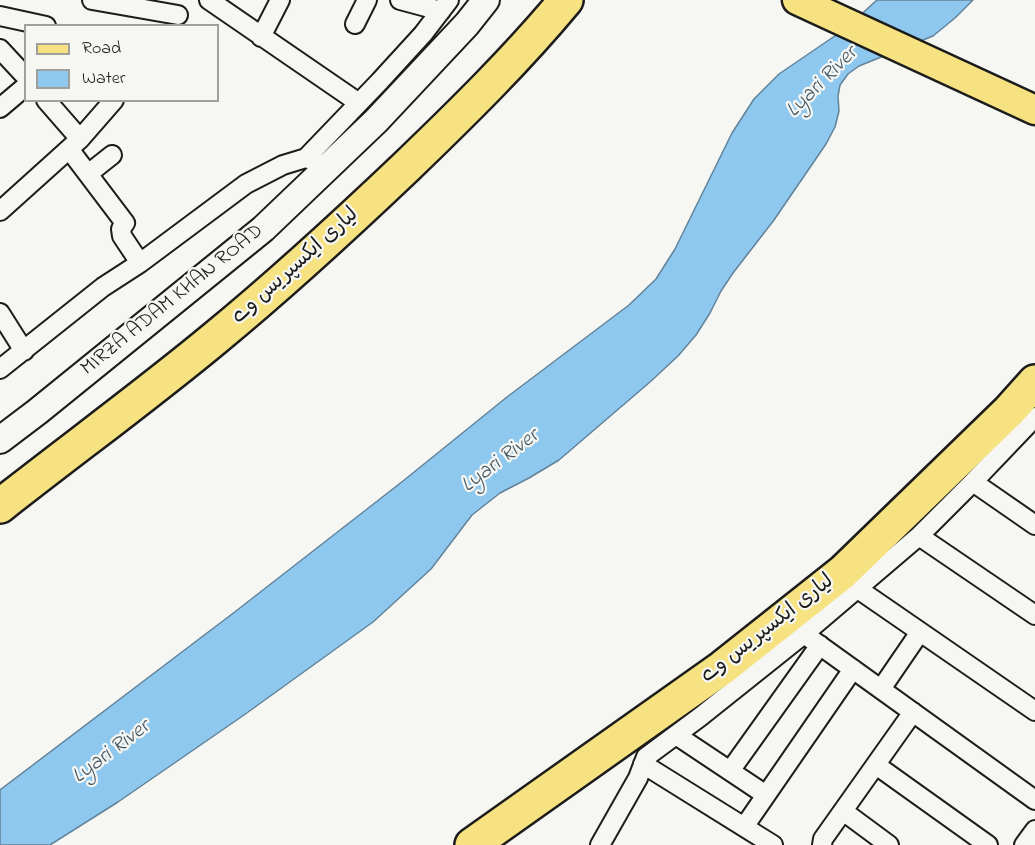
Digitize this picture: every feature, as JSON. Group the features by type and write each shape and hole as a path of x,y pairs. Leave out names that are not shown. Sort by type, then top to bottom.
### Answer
{"highway":[{"name":"لیاری ایکسپریس وے","path":"0,506 173,373 308,260 448,126 566,0"},
{"name":"لیاری ایکسپریس وے","path":"472,845 722,668 843,572 1009,411 1035,382"}],"main road":[{"name":"MIRZA ADAM KHAN ROAD","path":"0,440 263,229 376,121 467,24 486,0"},
{"path":"797,0 1035,110"}],"street":[{"path":"92,0 180,14"},
{"path":"261,37 280,0"},
{"path":"355,24 367,0"},
{"path":"400,0 445,5"},
{"path":"216,2 261,37 359,103"},
{"path":"306,158 423,34 445,5"},
{"path":"0,16 37,24"},
{"path":"0,49 24,75"},
{"path":"0,108 24,88"},
{"path":"47,102 74,144 88,174 125,222 121,229 122,236 140,263"},
{"path":"0,211 74,144 112,102"},
{"path":"88,174 112,155"},
{"name":"MIRZA ADAM KHAN ROAD","path":"0,369 104,287 246,184 283,165 306,158 326,166 339,155"},
{"path":"0,313 24,351"},
{"path":"600,845 638,778 646,758 858,589 919,536 1033,423"},
{"path":"973,482 1035,525"},
{"path":"919,536 1035,615"},
{"path":"858,589 1035,711"},
{"path":"881,689 920,632"},
{"path":"804,634 1035,800"},
{"path":"730,771 820,645"},
{"path":"744,827 853,669"},
{"path":"822,845 913,712"},
{"path":"676,735 766,795"},
{"path":"643,764 772,845"},
{"path":"876,765 988,845"},
{"path":"843,812 889,845"},
{"path":"1024,845 1035,830"}],"water":[{"name":"Lyari River","path":"877,0 973,0 933,36 859,66 848,74 840,85 839,111 835,127 826,144 774,220 733,273 696,335 678,356 559,460 500,493 472,515 431,569 373,622 118,802 50,845 0,845 0,790 236,611 507,397 629,305 656,279 675,249 732,133 754,99 779,74 845,29"}]}
